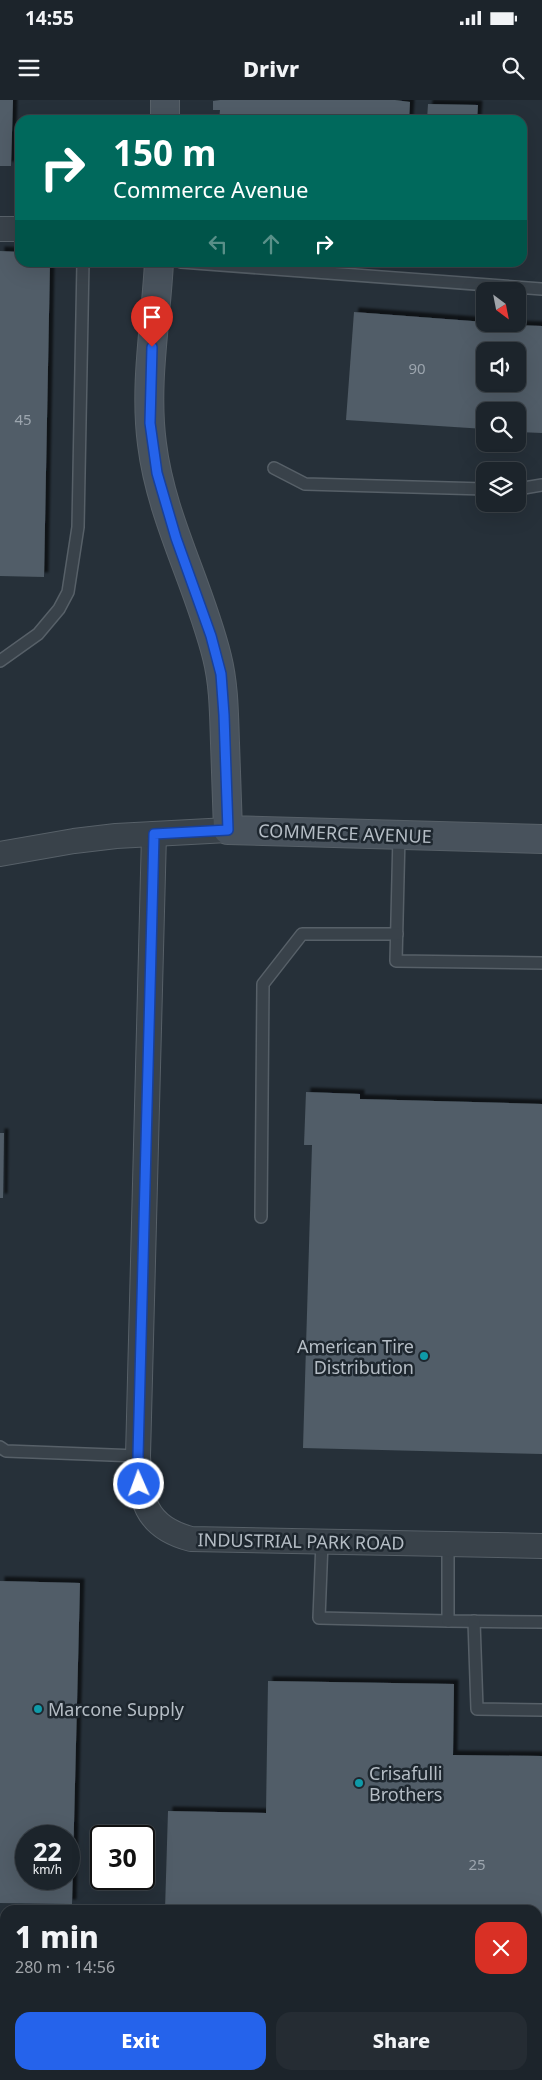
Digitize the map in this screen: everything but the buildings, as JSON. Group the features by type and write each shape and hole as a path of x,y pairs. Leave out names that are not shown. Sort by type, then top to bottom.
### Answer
{"street":[{"path":"165,100 165,115"},
{"path":"0,229 15,229"},
{"path":"159,267 149,399 152,442 161,489 176,538 211,636 221,674 228,830"},
{"name":"COMMERCE AVENUE","path":"0,854 74,841 228,830 542,839"},
{"name":"INDUSTRIAL PARK ROAD","path":"154,834 138,1456 140,1492 146,1507 156,1520 175,1534 199,1539 542,1546"}],"lane":[{"path":"0,661 38,634 59,608 68,592 78,527 83,267"},
{"path":"248,267 542,289"},
{"path":"274,468 305,484 476,489"},
{"path":"526,488 542,485"},
{"path":"399,835 396,961 542,963"},
{"path":"261,1217 264,984 302,934 397,934"},
{"path":"0,1447 6,1451 138,1456"},
{"path":"322,1542 319,1618 542,1622"},
{"path":"448,1544 448,1621"},
{"path":"474,1621 477,1709 542,1710"}],"place":[{"name":"American Tire Distribution","path":"424,1356"},
{"name":"Marcone Supply","path":"38,1709"},
{"name":"Crisafulli Brothers","path":"359,1783"}],"route":[{"path":"139,1484 138,1456 154,834 228,830 221,674 211,636 176,538 154,459 149,399 152,347"}]}
